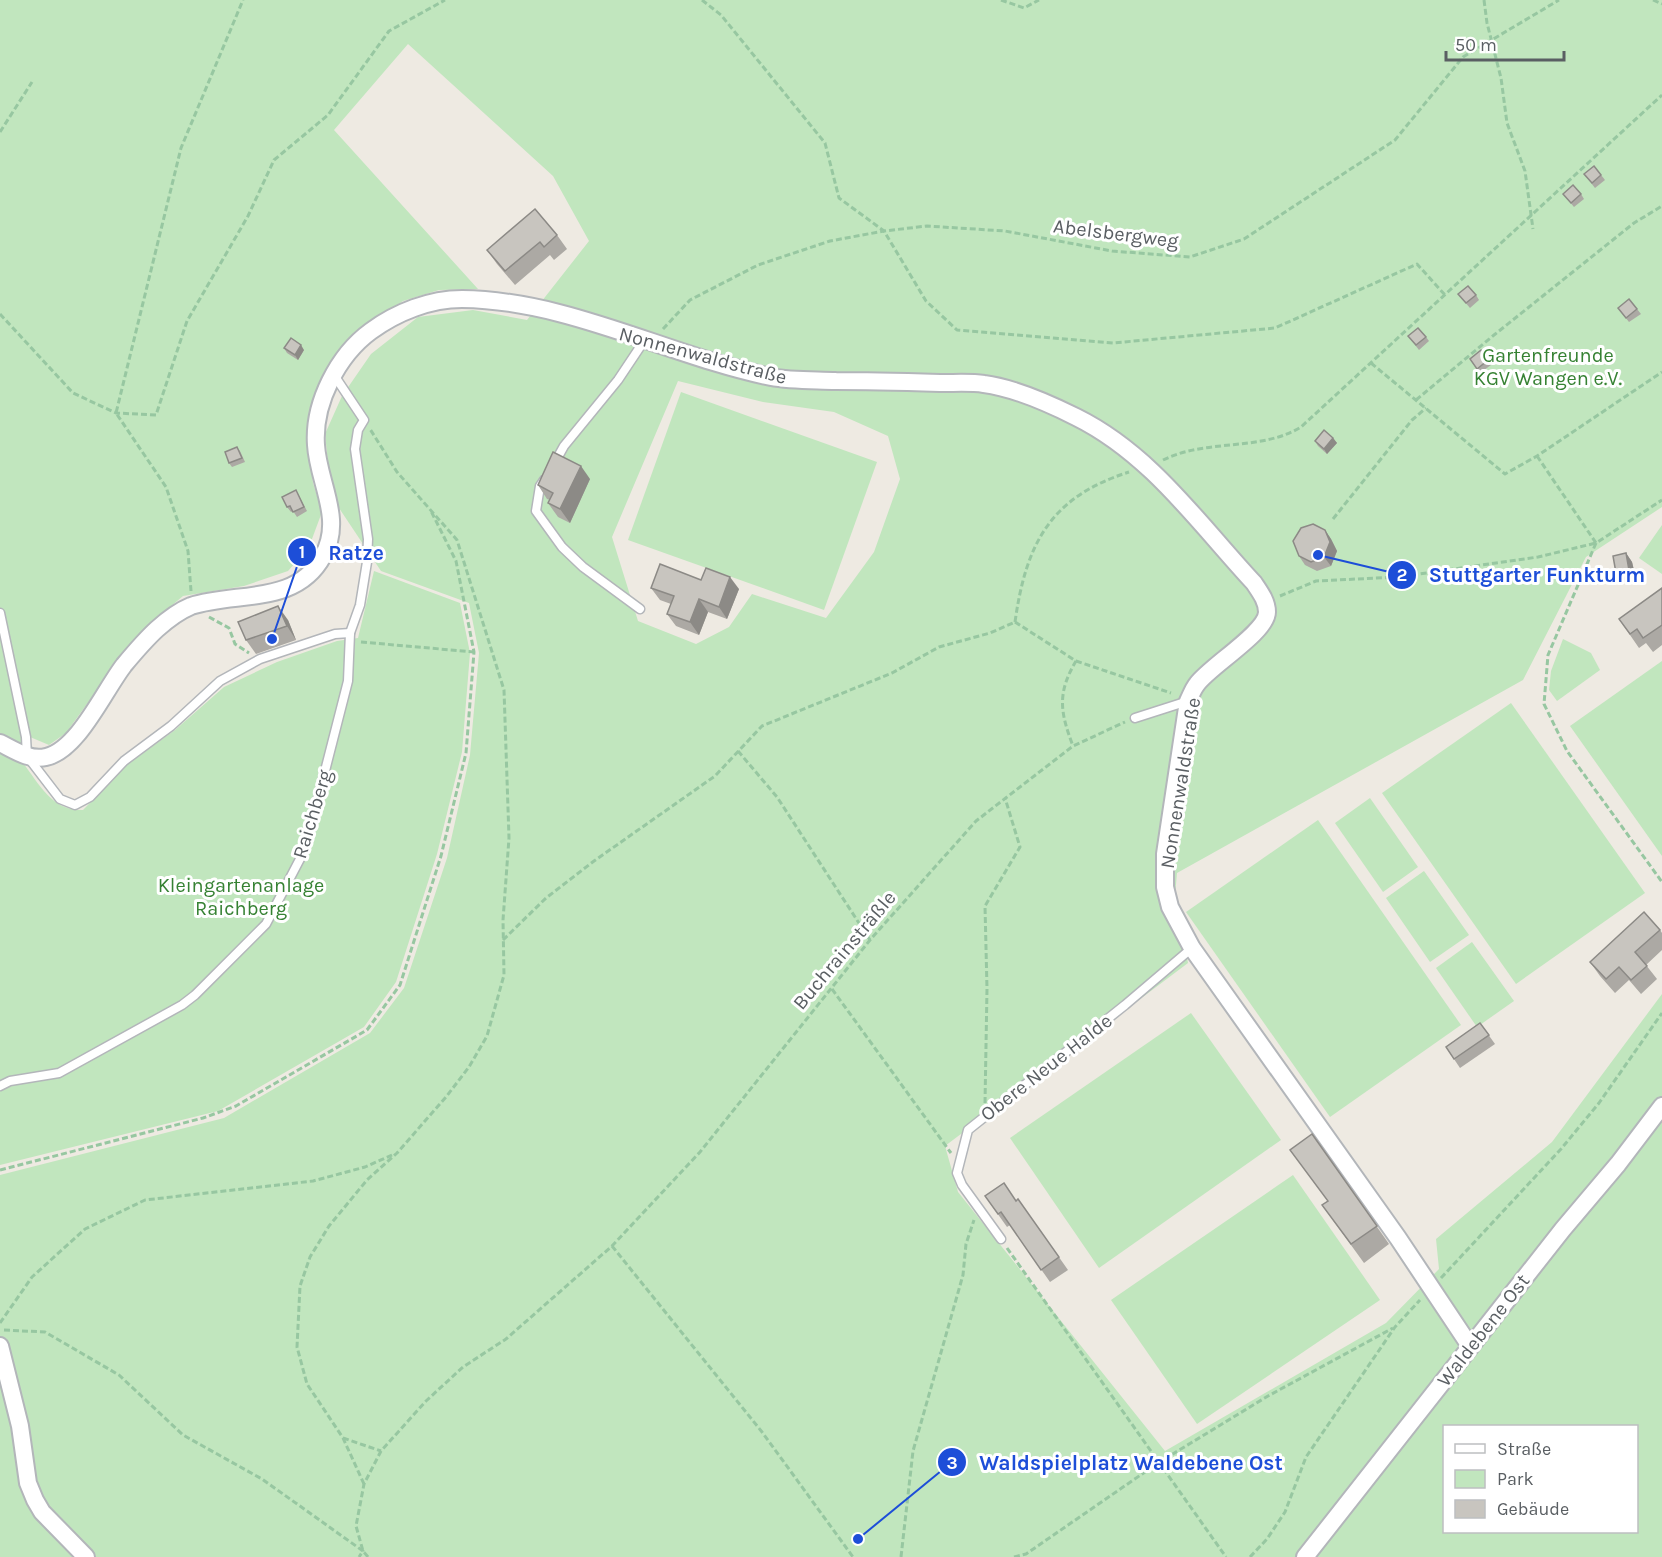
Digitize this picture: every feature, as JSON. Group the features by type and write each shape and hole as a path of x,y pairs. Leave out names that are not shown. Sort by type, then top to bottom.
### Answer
{"street":[{"name":"Nonnenwaldstraße","path":"0,744 27,756 43,758 57,753 71,741 124,666 155,631 172,616 190,606 278,593 297,584 313,570 324,555 332,524 316,447 316,429 319,411 334,375 350,351 370,332 397,316 436,301 484,300 528,306 772,377 983,384 1018,392 1080,419 1150,466 1254,583 1266,603 1268,615 1262,625 1196,685 1188,701 1166,854 1166,887 1175,918 1192,948 1470,1346"},
{"name":"Waldebene Ost","path":"1305,1557 1662,1106"},
{"path":"0,1346 20,1426 28,1483 42,1512 86,1557"}],"lane":[{"path":"640,609 562,547 536,511 540,486 564,446 648,342"},
{"path":"334,375 364,420"},
{"name":"Raichberg","path":"0,1086 59,1072 182,1005 266,924 301,857 348,681 350,637 360,605 367,562 368,539 355,449 358,430 364,420"},
{"path":"0,612 26,737 27,756 60,799 75,805 90,796 124,761 171,726 220,681 260,659 335,634 350,637"},
{"path":"1135,718 1188,701"},
{"name":"Obere Neue Halde","path":"1001,1239 962,1185 957,1173 968,1130 985,1114 1125,1005 1192,948"}],"path":[{"path":"243,0 181,148 116,413 166,487 188,551 190,606 229,628 235,644 260,659"},
{"path":"0,314 73,393 116,413 156,415 188,321 248,216 274,160 328,115 389,32 445,0"},
{"path":"702,0 721,15 825,143 839,198 884,231 926,301 957,330 1113,343 1275,328 1417,264 1445,295"},
{"path":"1001,0 1024,8 1039,0"},
{"path":"1484,0 1502,78 1507,123 1525,171 1533,229"},
{"name":"Abelsbergweg","path":"648,342 690,300 758,265 830,241 884,231 927,226 1005,231 1112,251 1190,257 1244,239 1395,140 1463,57 1558,0"},
{"path":"1653,0 1662,4"},
{"path":"0,132 32,82"},
{"path":"1015,621 1021,579 1039,534 1071,502 1112,477 1150,466 1184,450 1274,439 1291,433 1661,98"},
{"path":"1416,400 1494,334 1634,223 1662,206"},
{"path":"1371,362 1505,474 1537,456 1662,372"},
{"path":"1334,519 1412,420 1426,408"},
{"path":"364,420 397,472 457,540 504,690 508,838 503,940 504,975 487,1036 469,1067 397,1153 367,1180 329,1226 310,1257 300,1286 297,1347 307,1384 343,1438 364,1484"},
{"path":"1537,456 1596,543"},
{"path":"1266,603 1316,581 1398,577 1538,556 1596,543 1662,500"},
{"path":"0,1170 203,1118 236,1106 367,1030 400,985 441,856 466,753 474,652 456,561 427,504"},
{"path":"1596,543 1548,655 1544,704 1567,751 1662,882"},
{"path":"1015,621 1076,661 1188,701"},
{"path":"503,940 546,898 642,825 715,776 762,726 892,673 939,647 990,633 1015,621"},
{"path":"350,637 474,652"},
{"path":"1073,746 1061,697 1068,675 1076,661"},
{"name":"Buchrainsträßle","path":"363,1551 356,1526 364,1484 381,1451 426,1401 463,1367 506,1339 612,1246 700,1152 870,940 945,853 976,821 1073,746 1104,729 1135,718"},
{"path":"738,751 777,797 870,940"},
{"path":"985,1114 987,989 985,906 1020,847 1005,797"},
{"path":"832,989 921,1115 959,1164"},
{"path":"1250,1557 1267,1539 1285,1512 1306,1457 1395,1327 1561,1149 1599,1103 1662,1013"},
{"path":"0,1323 32,1277 85,1229 145,1200 313,1181 365,1167 397,1153"},
{"path":"901,1557 913,1451 944,1335 963,1275 970,1230 980,1211"},
{"path":"1001,1239 1226,1557"},
{"path":"612,1246 762,1432 853,1557"},
{"path":"1014,1557 1026,1554 1158,1463 1268,1396 1395,1327"},
{"path":"0,1329 45,1332 119,1375 183,1435 262,1479 363,1551 368,1557"},
{"path":"343,1438 381,1451"},
{"path":"359,1557 363,1551"}],"green space":[{"path":"0,0 1662,0 1662,507 1586,557 1523,680 1177,873 1175,896 1188,963 945,1146 958,1192 1165,1451 1386,1323 1439,1269 1436,1239 1552,1142 1662,994 1662,1557 0,1557 0,1175 224,1118 370,1033 404,988 447,858 470,755 479,653 469,603 381,571 339,508 330,482 325,434 342,396 371,354 418,317 473,310 527,320 589,241 553,176 408,44 334,130 478,289 439,290 403,301 352,337 323,380 307,428 313,483 322,512 309,547 288,571 244,586 183,596 150,624 118,661 66,733 49,745 30,737 23,763 41,788 55,801 72,809 83,810 128,764 175,730 224,687 277,662 337,641 358,638 374,571 460,603 470,653 462,752 437,854 396,982 364,1027 218,1111 0,1165","holes":["678,381 763,402 834,412 888,436 900,479 874,552 826,618 752,594 729,627 696,644 638,621 612,537"]},
{"path":"681,392 877,462 824,610 628,540"},
{"path":"1662,525 1662,574 1639,558"},
{"path":"1563,639 1591,653 1600,670 1557,701 1549,690 1551,671"},
{"path":"1662,661 1662,856 1570,726"},
{"path":"1511,703 1645,893 1516,984 1382,793"},
{"path":"1370,798 1418,867 1383,892 1335,823"},
{"path":"1318,820 1461,1025 1330,1117 1186,912"},
{"path":"1424,871 1469,935 1430,962 1386,898"},
{"path":"1472,942 1514,1001 1477,1027 1436,968"},
{"path":"1191,1013 1281,1140 1099,1268 1010,1138"},
{"path":"1293,1175 1380,1300 1197,1424 1111,1300"}],"building":[{"path":"1594,166 1601,175 1592,183 1584,174"},
{"path":"1573,185 1581,194 1571,203 1563,194"},
{"path":"535,209 557,235 544,247 540,242 505,271 487,250"},
{"path":"1468,286 1476,295 1466,303 1458,294"},
{"path":"1629,299 1637,309 1626,318 1618,308"},
{"path":"1418,328 1426,337 1416,345 1408,336"},
{"path":"291,338 301,345 295,355 284,348"},
{"path":"1481,350 1488,360 1477,369 1470,359"},
{"path":"1324,430 1333,438 1324,449 1315,441"},
{"path":"237,447 242,458 229,463 225,452"},
{"path":"553,452 581,466 560,509 548,503 553,493 538,485"},
{"path":"296,490 304,507 293,512 290,506 287,507 282,497"},
{"path":"1313,524 1325,530 1330,542 1324,557 1311,562 1299,556 1293,541 1301,528"},
{"path":"1626,553 1629,570 1616,573 1613,556"},
{"path":"660,564 701,580 706,568 730,577 719,607 699,599 690,622 667,614 674,596 651,588"},
{"path":"1662,588 1662,625 1643,638 1637,629 1630,634 1619,619"},
{"path":"278,606 287,626 246,640 238,622"},
{"path":"1644,912 1660,930 1635,952 1647,966 1631,980 1619,967 1606,979 1590,962"},
{"path":"1480,1023 1489,1035 1454,1059 1446,1047"},
{"path":"1312,1134 1377,1226 1351,1244 1322,1205 1328,1201 1290,1150"},
{"path":"1004,1183 1059,1257 1041,1270 1001,1212 998,1214 985,1196"}],"place":[{"name":"Stuttgarter Funkturm","path":"1318,555"},
{"name":"Ratze","path":"272,639"},
{"name":"Waldspielplatz Waldebene Ost","path":"858,1539"}],"park label":[{"name":"Gartenfreunde KGV Wangen e.V.","path":"1548,366"},
{"name":"Kleingartenanlage Raichberg","path":"241,896"}]}
